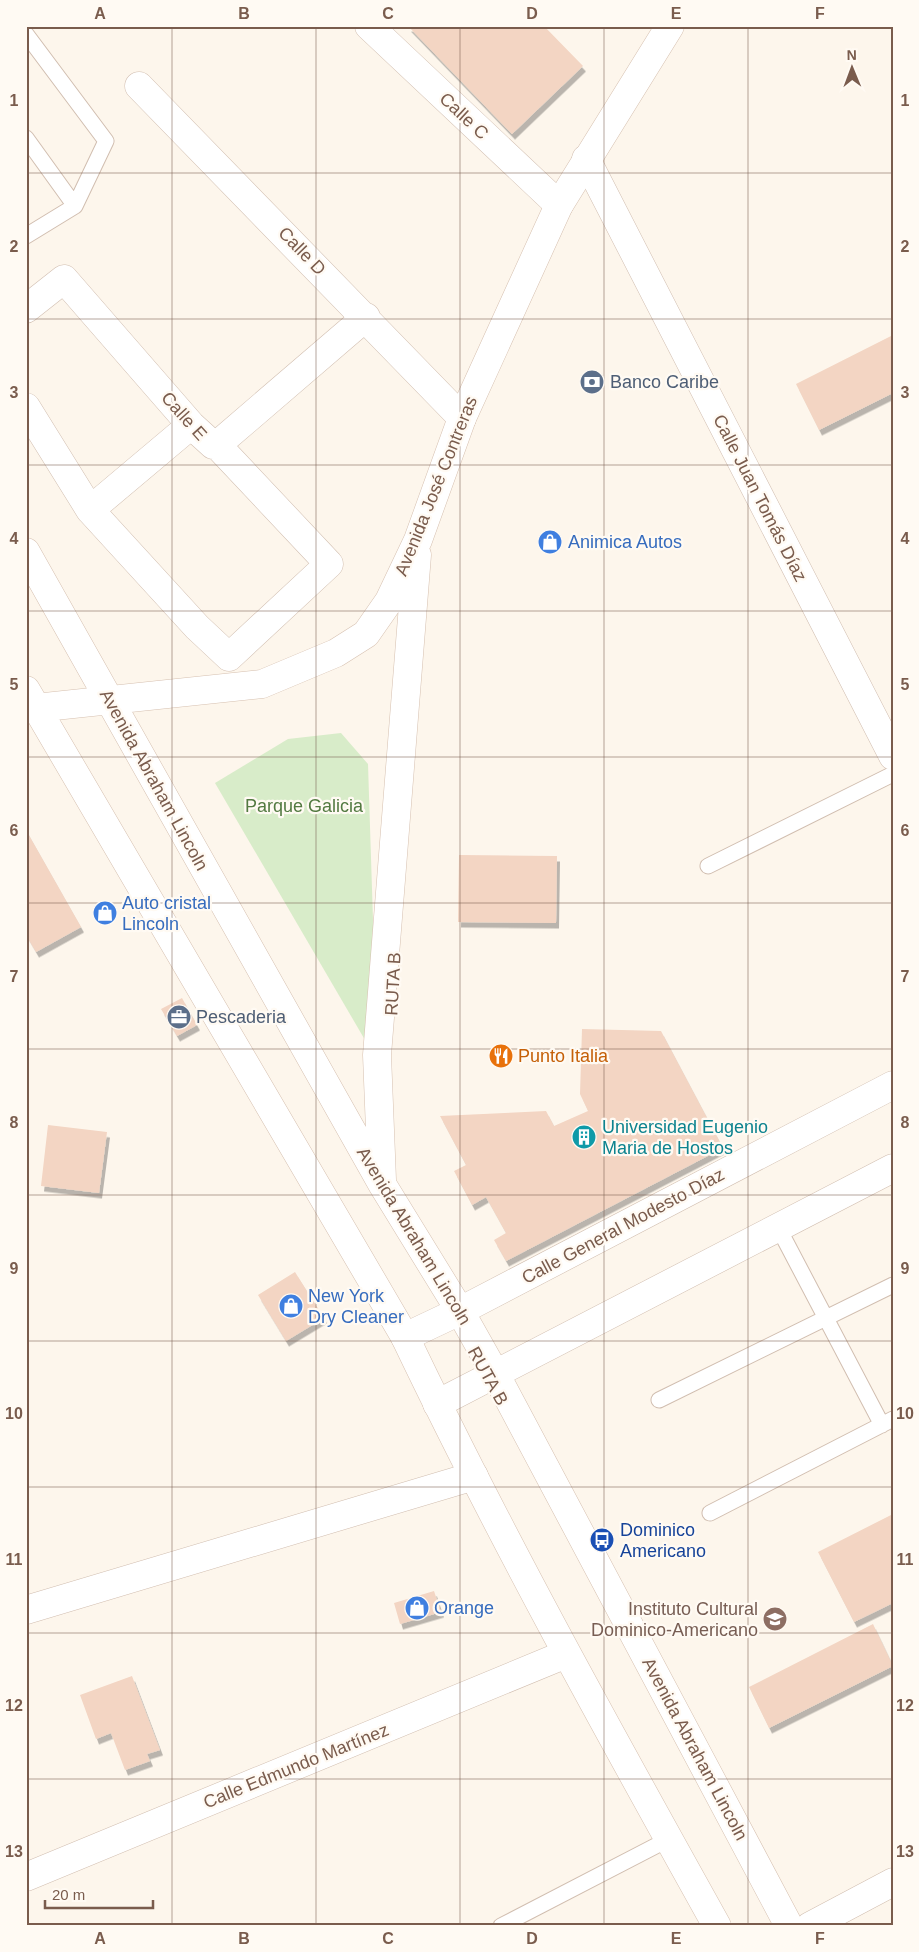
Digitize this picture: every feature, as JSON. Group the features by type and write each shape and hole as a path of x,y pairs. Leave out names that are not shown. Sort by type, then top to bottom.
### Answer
{"street":[{"name":"Calle C","path":"369,26 559,205"},
{"name":"Avenida José Contreras","path":"30,702 110,702 262,684 336,653 366,634 389,601 417,553 462,418 559,205 670,26"},
{"name":"Calle D","path":"140,86 462,418"},
{"name":"Calle Juan Tomás Díaz","path":"586,159 893,756"},
{"name":"Calle E","path":"26,309 64,279 191,425 210,444 217,445 366,317"},
{"path":"26,407 90,510 197,627 229,656 329,564 217,445"},
{"path":"90,510 191,425"},
{"name":"Avenida Abraham Lincoln","path":"26,552 382,1184 460,1311 496,1375 791,1926"},
{"path":"382,1184 377,1055 417,553"},
{"path":"30,702 405,1337 437,1404 566,1654 717,1926"},
{"name":"Calle General Modesto Díaz","path":"405,1337 460,1311 893,1085"},
{"path":"437,1404 893,1168"},
{"path":"26,1610 474,1476"},
{"name":"Calle Edmundo Martínez","path":"26,1877 566,1654"},
{"path":"810,1926 893,1882"}],"lane":[{"path":"26,34 106,141 75,206 26,236"},
{"path":"26,138 75,206"},
{"path":"708,866 893,774"},
{"name":"RUTA B","path":"382,1184 791,1926"},
{"path":"710,1513 887,1422 826,1318 778,1227"},
{"path":"659,1400 893,1285"},
{"path":"501,1926 669,1839"}],"green space":[{"name":"Parque Galicia","path":"341,733 368,764 376,1014 365,1040 215,783 288,739"}],"building":[{"path":"408,26 544,26 583,66 512,134"},
{"path":"893,335 893,393 819,430 796,384"},
{"path":"26,830 81,927 36,952 26,935"},
{"path":"459,855 557,856 556,923 458,922"},
{"name":"Pescaderia","path":"182,998 197,1025 177,1036 161,1009"},
{"name":"Universidad Eugenio Maria de Hostos","path":"582,1029 661,1031 723,1148 506,1261 494,1240 506,1233 486,1197 472,1205 454,1171 466,1165 440,1116 546,1111 554,1126 588,1111 580,1094"},
{"path":"48,1125 107,1132 99,1193 41,1186"},
{"name":"New York Dry Cleaner","path":"295,1272 324,1318 286,1341 258,1295"},
{"path":"893,1514 893,1603 854,1622 818,1552"},
{"name":"Orange","path":"434,1591 441,1612 400,1624 394,1603"},
{"path":"873,1624 893,1666 769,1728 749,1687"},
{"path":"132,1676 160,1750 147,1754 150,1761 125,1770 111,1733 96,1739 80,1695"}],"place":[{"name":"Banco Caribe","path":"592,382"},
{"name":"Animica Autos","path":"550,542"},
{"name":"Auto cristal Lincoln","path":"105,913"},
{"name":"Pescaderia","path":"179,1017"},
{"name":"Punto Italia","path":"501,1056"},
{"name":"Universidad Eugenio Maria de Hostos","path":"584,1137"},
{"name":"New York Dry Cleaner","path":"291,1306"},
{"name":"Dominico Americano","path":"602,1540"},
{"name":"Orange","path":"417,1608"},
{"name":"Instituto Cultural Dominico-Americano","path":"775,1619"}]}
